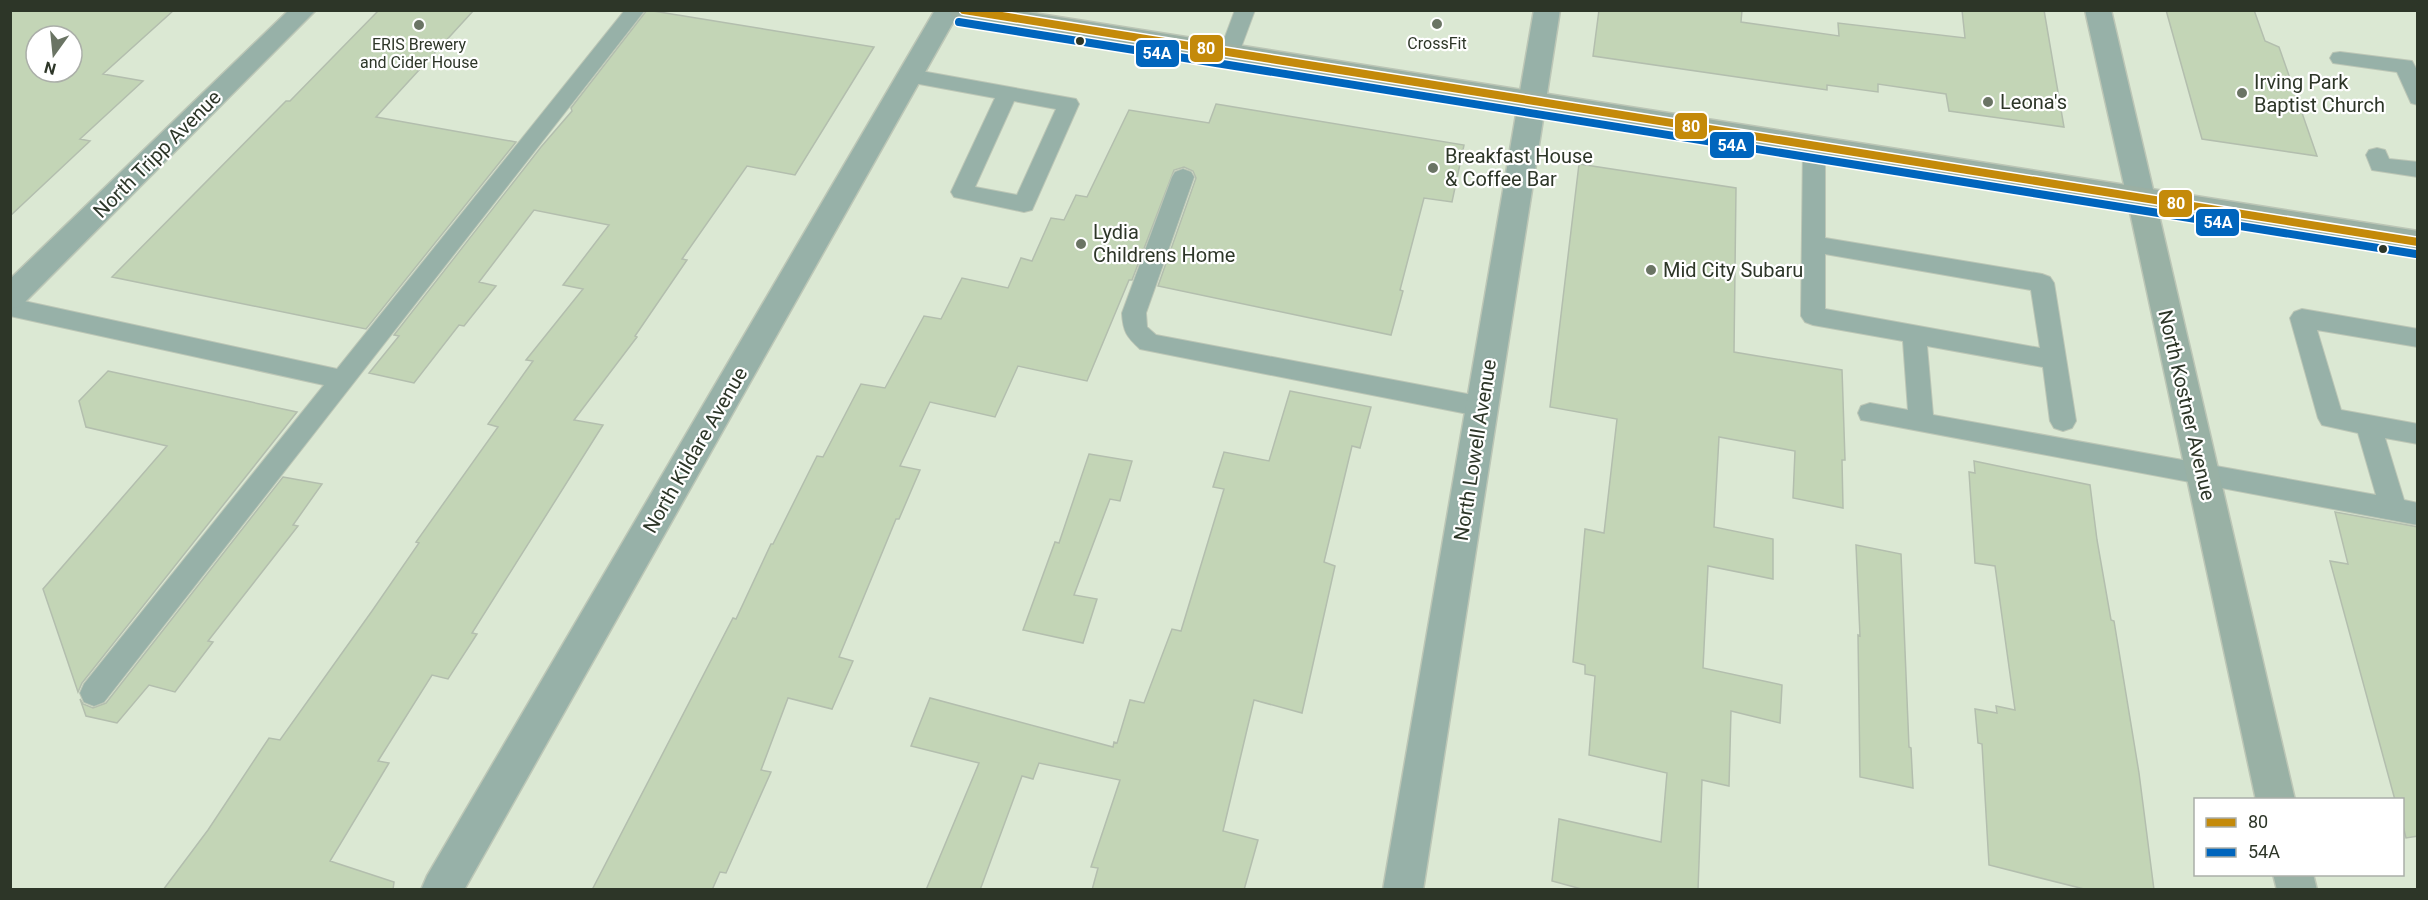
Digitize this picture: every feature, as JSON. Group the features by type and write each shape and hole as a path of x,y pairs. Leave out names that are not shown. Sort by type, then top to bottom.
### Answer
{"main road":[{"path":"961,10 2418,242"}],"street":[{"name":"North Tripp Avenue","path":"10,298 304,10"},
{"name":"North Kildare Avenue","path":"441,890 948,10"},
{"name":"North Lowell Avenue","path":"1403,890 1547,10"},
{"name":"North Kostner Avenue","path":"2098,10 2276,798"}],"lane":[{"path":"94,693 636,10"},
{"path":"1229,53 1245,10"},
{"path":"2340,58 2405,66 2418,98"},
{"path":"910,76 1069,104 1024,204 962,192 1007,94"},
{"path":"1814,147 1813,316 2054,360"},
{"path":"2377,155 2380,165 2418,170"},
{"path":"1183,177 1134,313 1135,332 1149,343 1482,407"},
{"path":"1813,244 2042,283 2063,421"},
{"path":"10,307 343,380"},
{"path":"2418,338 2302,318 2331,418 2418,434"},
{"path":"1914,334 1921,422"},
{"path":"1870,413 2406,512"},
{"path":"2368,425 2406,512"}],"building":[{"path":"10,10 174,10 103,74 143,81 80,139 90,141 10,216"},
{"path":"379,10 474,10 376,117 516,142 366,329 112,277 286,101 290,101"},
{"path":"647,10 874,47 795,175 747,166 682,259 687,260 635,336 637,337 574,420 603,425 472,633 477,634 448,679 432,675 378,761 389,763 330,861 394,882 393,890 163,890 208,830 269,738 280,740 372,611 419,543 416,542 498,427 488,424 533,361 526,360 583,289 563,285 609,225 534,210 479,282 496,286 464,326 459,325 414,383 369,373 399,336 394,335 541,147 572,111 571,108"},
{"path":"1599,10 1742,10 1741,22 1839,36 1838,23 1965,38 1962,10 2044,10 2064,127 1949,111 1946,94 1878,84 1878,92 1827,85 1827,90 1593,56"},
{"name":"Irving Park Baptist Church","path":"2166,10 2254,10 2265,41 2279,47 2317,156 2202,139"},
{"path":"1216,104 1464,145 1452,202 1424,198 1391,335 1158,286 1196,178 1193,171 1184,167 1174,170 1132,280 1129,280 1087,381 1018,366 995,417 930,402 900,466 920,470 899,519 896,519 839,657 853,661 832,709 788,698 761,770 771,772 726,873 720,872 712,890 592,890 733,618 736,619 771,544 817,456 823,457 861,384 885,388 924,316 941,319 962,278 1008,288 1021,258 1032,261 1051,218 1064,220 1076,195 1087,197 1129,110 1209,123"},
{"path":"1579,164 1736,188 1734,352 1842,370 1845,460 1842,460 1843,508 1793,498 1795,451 1719,437 1714,527 1773,539 1773,579 1708,566 1703,668 1782,685 1780,723 1731,711 1729,786 1702,780 1698,890 1585,890 1552,881 1559,819 1661,842 1667,773 1589,755 1595,676 1585,674 1585,665 1573,662 1585,529 1604,533 1617,419 1550,407"},
{"path":"108,371 297,412 82,683 78,692 43,589 167,446 86,427 79,401"},
{"path":"1290,391 1371,407 1360,448 1352,446 1324,562 1335,566 1302,713 1254,700 1223,831 1258,840 1244,890 1092,890 1098,868 1091,867 1120,780 1039,763 1033,779 1022,776 980,890 926,890 979,763 911,746 930,698 1113,747 1114,742 1117,743 1130,700 1144,703 1172,629 1181,631 1224,489 1213,487 1224,452 1269,461"},
{"path":"1089,454 1132,461 1120,501 1110,499 1074,595 1097,599 1083,643 1023,630 1055,542 1059,543"},
{"path":"1974,461 2090,485 2097,540 2111,620 2114,621 2139,773 2154,890 2088,890 1989,865 1982,744 1978,743 1975,709 1997,713 1996,706 2015,710 1995,566 1975,563 1969,472 1975,473"},
{"path":"283,477 322,484 293,525 298,526 208,641 213,642 175,692 149,685 117,723 86,716 80,699 83,704 93,708 106,703"},
{"path":"2335,512 2418,527 2418,836 2406,838 2404,798 2394,798 2330,561 2348,564"},
{"path":"1856,545 1901,554 1909,747 1911,748 1913,788 1860,777 1858,635 1860,636"}],"transit line":[{"name":"80","path":"964,10 2418,242"},
{"name":"54A","path":"959,22 2416,254"}],"place":[{"name":"CrossFit","path":"1437,24"},
{"name":"ERIS Brewery and Cider House","path":"419,25"},
{"name":"Irving Park Baptist Church","path":"2242,93"},
{"name":"Leona's","path":"1988,102"},
{"name":"Breakfast House & Coffee Bar","path":"1433,168"},
{"name":"Lydia Childrens Home","path":"1081,244"},
{"name":"Mid City Subaru","path":"1651,270"}]}
